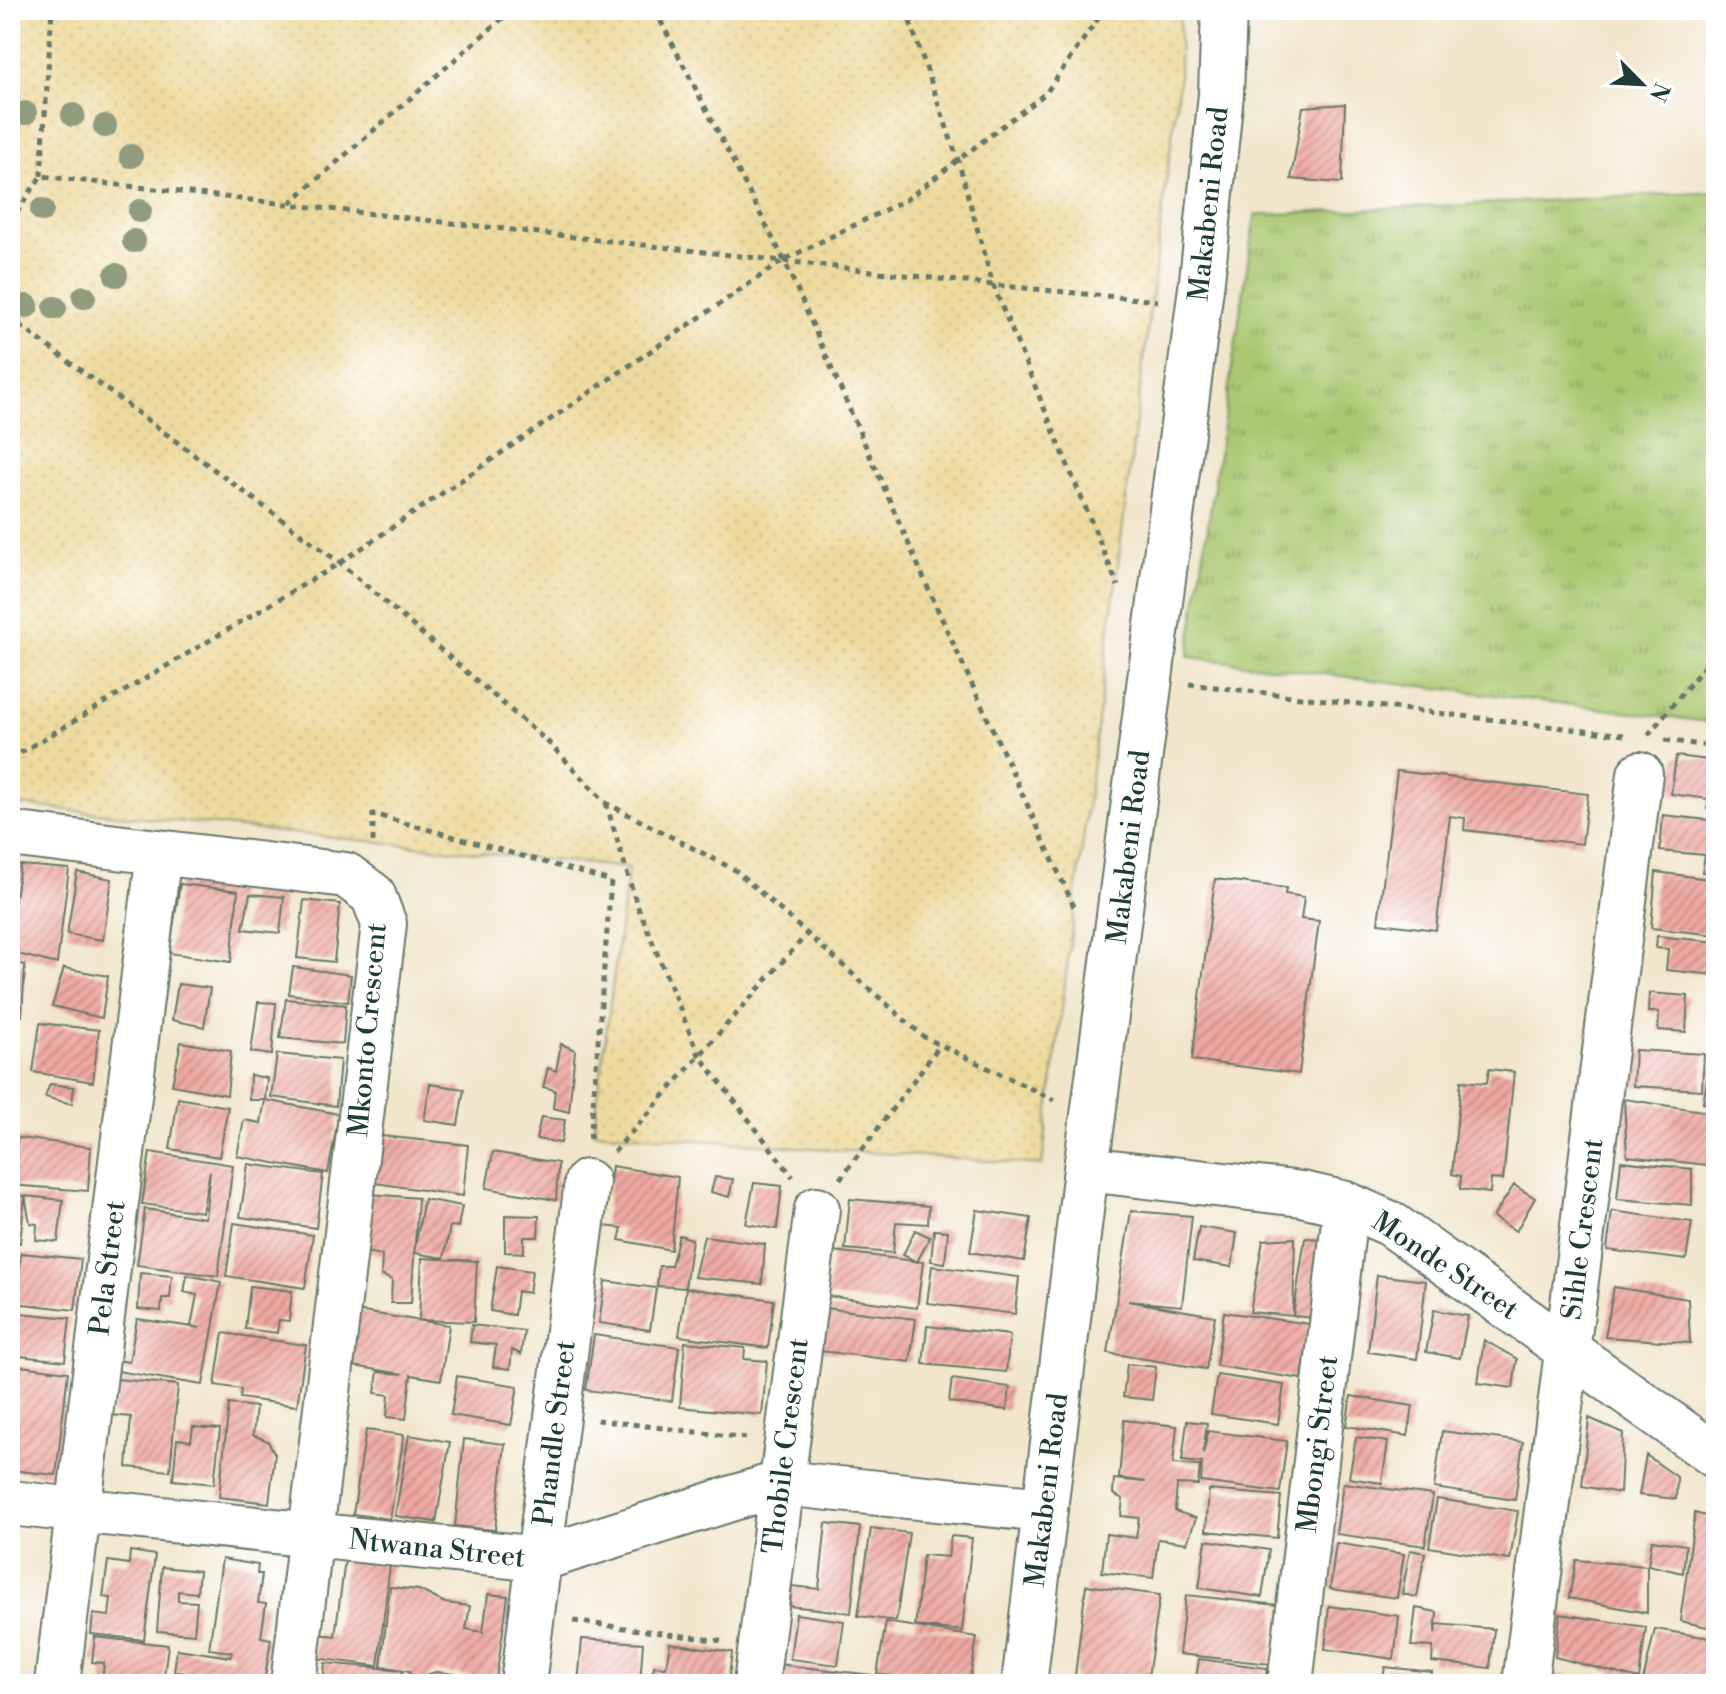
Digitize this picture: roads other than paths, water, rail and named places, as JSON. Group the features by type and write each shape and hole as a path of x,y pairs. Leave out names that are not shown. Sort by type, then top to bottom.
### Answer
{"street":[{"name":"Makabeni Road","path":"1024,1684 1086,1169 1198,305 1221,94 1224,10"},
{"name":"Sihle Crescent","path":"1525,1684 1643,756"},
{"name":"Mkonto Crescent","path":"10,834 346,875 373,895 384,924 310,1536"},
{"name":"Pela Street","path":"57,1684 159,852"},
{"name":"Monde Street","path":"1086,1169 1302,1194 1346,1204 1391,1224 1716,1456"},
{"name":"Phandle Street","path":"523,1684 587,1182"},
{"name":"Mbongi Street","path":"1290,1684 1346,1204"},
{"name":"Thobile Crescent","path":"759,1665 817,1209"},
{"name":"Ntwana Street","path":"10,1503 539,1559 784,1463 1044,1510"},
{"path":"293,1684 310,1536"}]}
